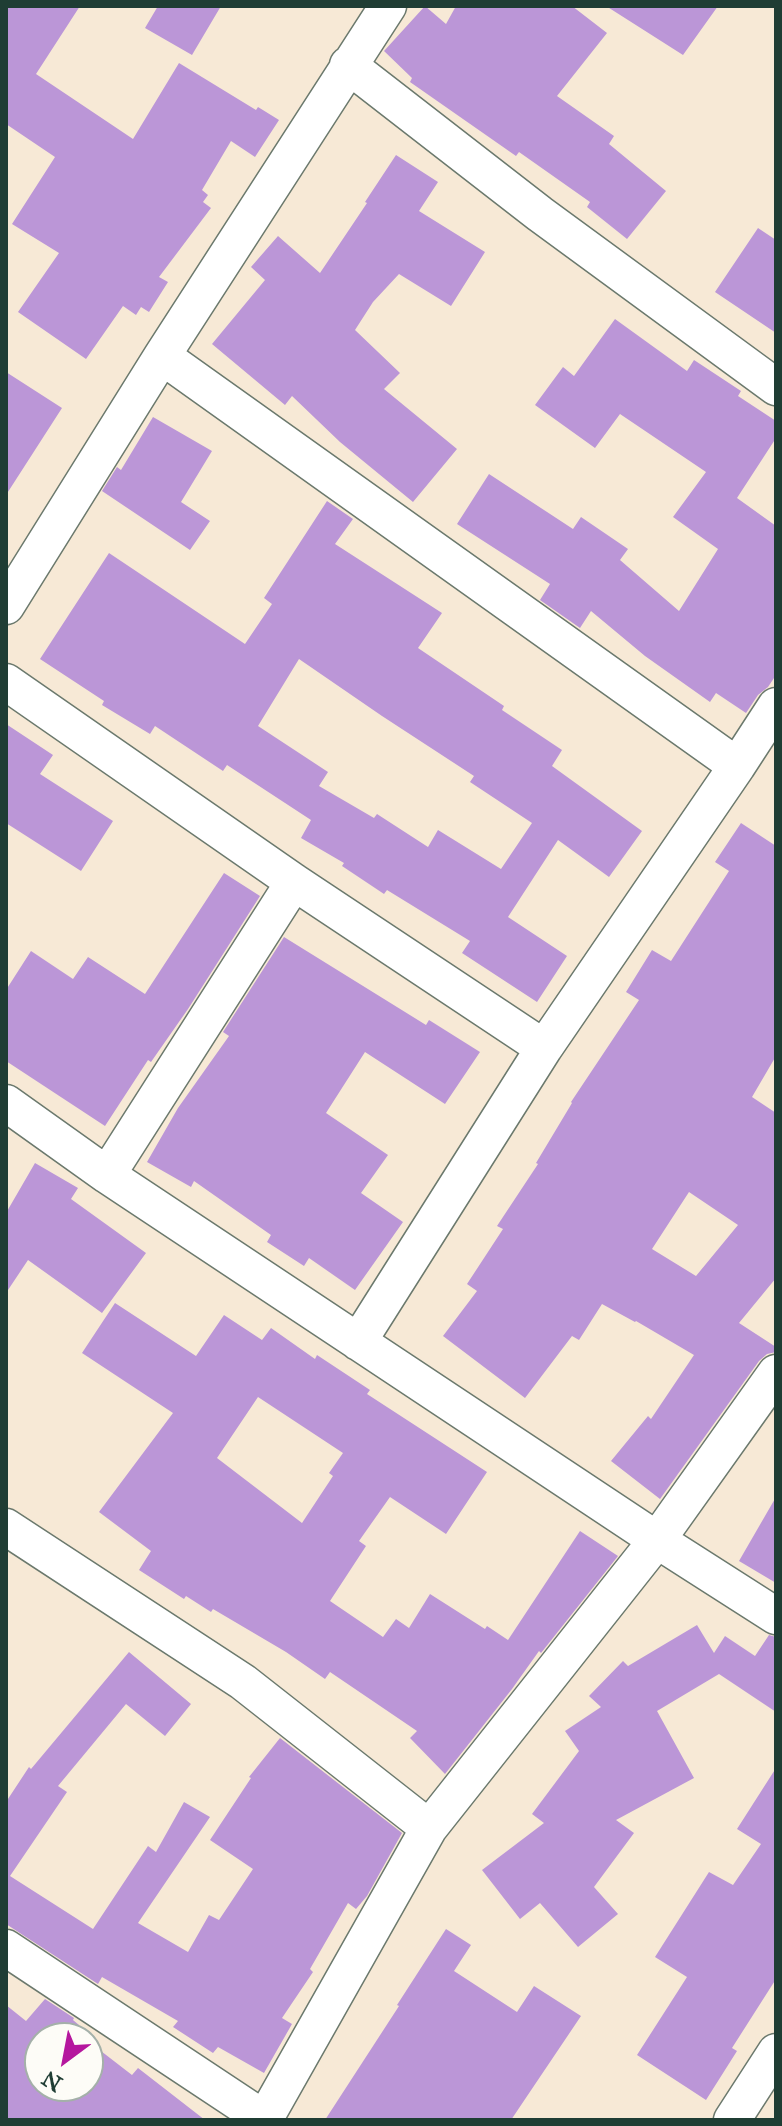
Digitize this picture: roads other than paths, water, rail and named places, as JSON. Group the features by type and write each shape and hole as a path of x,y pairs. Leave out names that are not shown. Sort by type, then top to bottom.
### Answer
{"street":[{"path":"6,606 162,356 388,6"},
{"path":"348,65 540,214 776,387"},
{"path":"162,356 737,766"},
{"path":"6,682 294,882 544,1048"},
{"path":"358,1342 544,1048 776,706"},
{"path":"107,1175 294,882"},
{"path":"6,1103 107,1175 776,1616"},
{"path":"6,1948 264,2119 429,1828 657,1540 776,1373"},
{"path":"6,1527 243,1682 429,1828"},
{"path":"732,2120 776,2052"}]}
